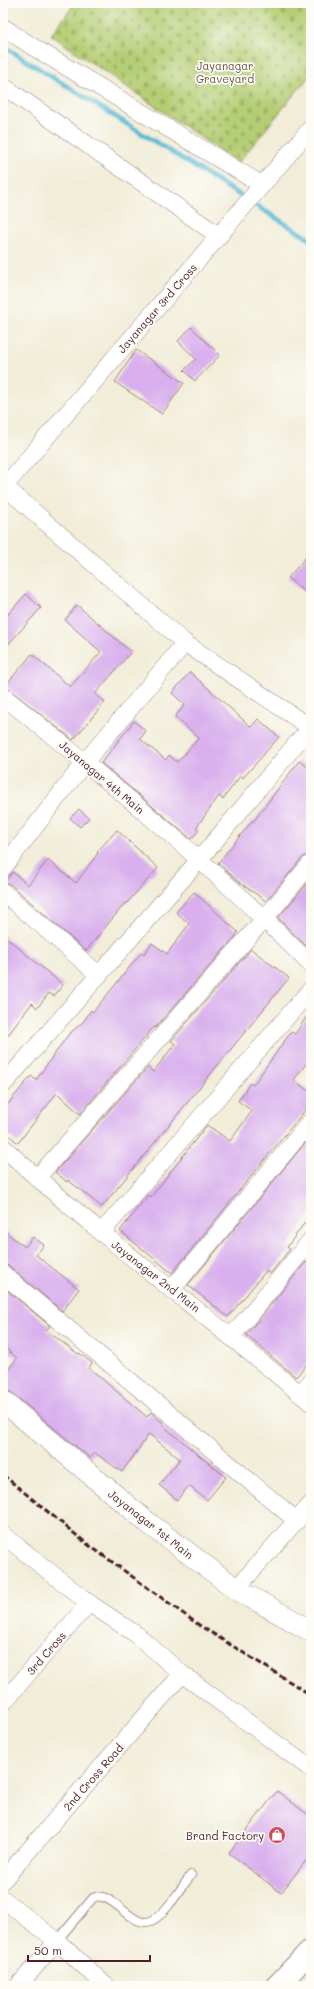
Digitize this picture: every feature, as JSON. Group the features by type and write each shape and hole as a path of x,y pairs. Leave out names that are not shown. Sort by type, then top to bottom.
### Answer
{"main road":[{"path":"277,1986 311,1950"}],"street":[{"path":"3,27 30,45 262,185"},
{"path":"3,86 219,236"},
{"name":"Jayanagar 3rd Cross","path":"4,487 311,128"},
{"path":"4,487 185,643 311,728"},
{"path":"3,868 85,762 185,643"},
{"name":"Jayanagar 4th Main","path":"3,696 85,762 199,860 265,918 311,965"},
{"path":"3,1085 199,860 301,738 311,732"},
{"path":"37,1178 265,918 311,863"},
{"path":"3,892 99,975"},
{"path":"101,1233 311,989"},
{"path":"172,1289 311,1121"},
{"name":"Jayanagar 2nd Main","path":"3,1146 37,1178 101,1233 232,1336 306,1398"},
{"path":"232,1336 311,1240"},
{"path":"3,1274 297,1521"},
{"path":"306,1398 311,1381"},
{"name":"Jayanagar 1st Main","path":"3,1401 147,1522 236,1589 311,1631"},
{"path":"236,1589 311,1504"},
{"path":"6,1543 89,1603 137,1635 182,1674 311,1769"},
{"name":"3rd Cross","path":"3,1703 89,1603"},
{"name":"2nd Cross Road","path":"3,1880 182,1674"},
{"path":"3,1899 57,1941 106,1986"},
{"path":"18,1986 57,1941"}],"lane":[{"path":"57,1941 97,1896 104,1897 140,1922 148,1922 153,1920 159,1915 191,1875"}],"green space":[{"name":"Jayanagar Graveyard","path":"75,3 311,3 311,74 238,163 51,35"}],"building":[{"path":"191,327 220,355 195,381 184,370 196,359 178,341"},
{"path":"136,350 184,383 162,414 115,382"},
{"path":"311,551 311,597 288,578"},
{"path":"26,594 41,608 3,650 3,620"},
{"path":"77,605 131,652 95,694 105,702 73,740 5,686 32,654 70,687 101,652 65,620"},
{"path":"190,672 251,727 258,719 279,737 243,778 241,775 223,799 219,796 196,828 199,830 191,839 101,763 134,721 146,731 140,739 166,760 169,755 177,762 199,738 175,717 185,705 172,693"},
{"path":"299,761 311,769 311,853 303,857 266,901 239,882 218,863 252,821 253,822"},
{"path":"79,809 89,818 80,827 70,818"},
{"path":"117,830 158,868 126,904 125,903 86,951 10,884 4,882 13,872 28,885 48,860 76,883 98,853 97,852"},
{"path":"311,879 311,951 278,918"},
{"path":"194,892 238,932 235,937 155,1028 154,1027 80,1114 57,1093 18,1143 3,1130 3,1110 31,1076 36,1080 68,1035 84,1021 91,1010 93,1012 142,952 144,954 152,943 167,954 189,924 176,912"},
{"path":"3,935 63,985 54,996 49,993 37,1008 32,1003 3,1042"},
{"path":"251,949 289,978 102,1207 68,1180 67,1182 55,1172 148,1067 153,1072 175,1044 171,1041"},
{"path":"311,1010 311,1057 294,1080 311,1093 311,1103 172,1273 120,1231 148,1195 151,1197 207,1125 230,1141 252,1111 238,1101 250,1083 253,1085 291,1032 295,1034"},
{"path":"305,1143 311,1147 311,1214 287,1247 290,1249 270,1274 266,1271 228,1317 188,1285"},
{"path":"3,1230 25,1247 33,1237 44,1245 36,1255 79,1289 62,1311 9,1266 3,1264"},
{"path":"306,1262 311,1266 311,1359 296,1377 246,1335"},
{"path":"3,1287 50,1326 46,1330 92,1363 89,1368 147,1417 151,1412 164,1424 163,1426 226,1477 207,1500 189,1486 177,1500 159,1485 180,1459 149,1434 122,1472 95,1453 90,1458 11,1392 3,1389 3,1377 17,1358 3,1346"},
{"name":"Brand Factory","path":"277,1791 311,1817 311,1854 281,1893 229,1853"}],"waterway":[{"path":"3,46 311,240"}],"railway":[{"path":"3,1475 86,1543 199,1625 311,1695"}],"place":[{"name":"Brand Factory","path":"277,1835"}]}
